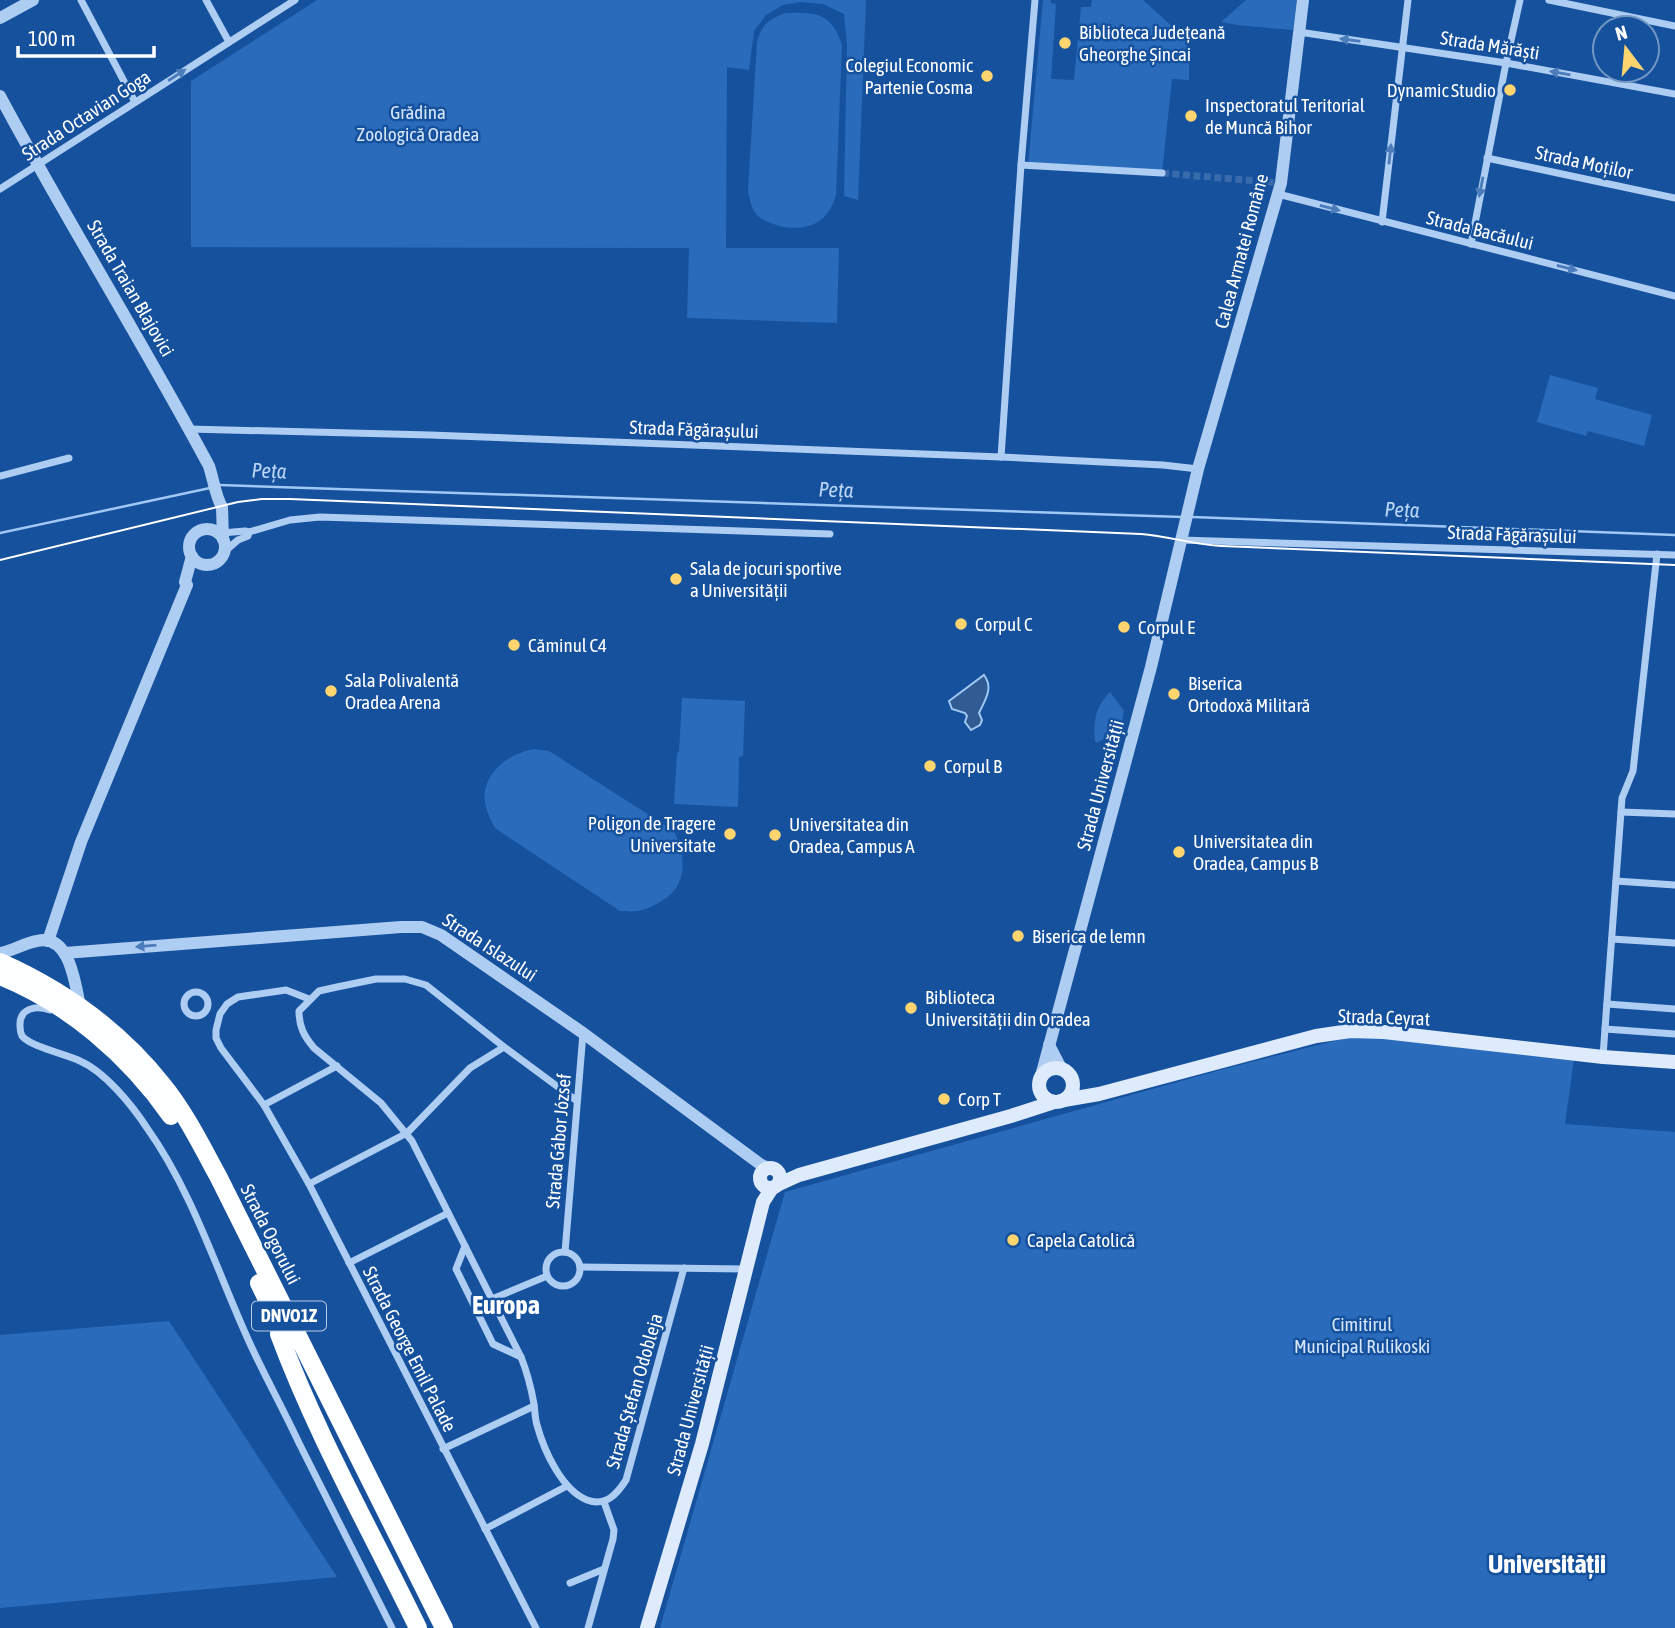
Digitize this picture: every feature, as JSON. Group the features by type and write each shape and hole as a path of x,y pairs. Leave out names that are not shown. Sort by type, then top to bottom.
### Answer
{"highway":[{"name":"Strada Ogorului","path":"0,962 40,981 80,1006 129,1048 162,1084 179,1108 218,1176 430,1628"},
{"name":"Strada Ogorului","path":"0,976 46,999 89,1028 151,1090 169,1113 280,1312 443,1628"},
{"path":"418,1628 335,1462 287,1357 275,1324 280,1312 293,1318 305,1338 416,1549 454,1628"}],"main road":[{"name":"Strada Ceyrat","path":"1059,1101 1099,1094 1316,1036 1350,1031 1384,1032 1603,1057 1675,1062"},
{"path":"1059,1101 1043,1097 1039,1081 1050,1069 1066,1072 1099,1094"},
{"path":"768,1176 799,1175 1059,1101 1069,1096 1073,1087 1066,1072"},
{"name":"Strada Universității","path":"1012,1116 1039,1081"},
{"name":"Strada Universității","path":"648,1627 702,1444 768,1176"}],"street":[{"path":"0,18 33,0"},
{"path":"81,0 135,102"},
{"path":"206,0 229,42"},
{"name":"Strada Octavian Goga","path":"0,188 295,0"},
{"path":"1001,457 1035,0"},
{"name":"Calea Armatei Române","path":"1188,506 1281,183 1303,0"},
{"path":"1382,222 1408,0"},
{"path":"1471,244 1520,0"},
{"path":"1549,0 1675,26"},
{"name":"Strada Mărăști","path":"1299,32 1506,63 1675,94"},
{"name":"Strada Traian Blajovici","path":"0,96 209,466 219,501 212,518 219,537"},
{"name":"Strada Moților","path":"1487,158 1675,198"},
{"path":"1021,166 1162,173"},
{"name":"Strada Bacăului","path":"1278,194 1675,296"},
{"name":"Strada Făgărașului","path":"189,429 430,435 1001,457 1198,469"},
{"path":"0,476 69,458"},
{"name":"Strada Universității","path":"1039,1081 1148,677 1188,506"},
{"path":"212,564 200,563 192,556 189,550 190,541 195,534 238,540 249,533 290,520 320,517 830,534"},
{"path":"219,537 245,531 249,533"},
{"name":"Strada Făgărașului","path":"1181,536 1675,555"},
{"path":"187,585 219,559 219,537"},
{"path":"1603,1057 1622,798 1633,771 1657,554"},
{"path":"48,941 81,842 187,585 192,556"},
{"path":"1622,811 1675,814"},
{"path":"1616,881 1675,885"},
{"name":"Strada Islazului","path":"65,953 214,940 422,927 441,935 583,1033 768,1176"},
{"path":"1612,939 1675,943"},
{"path":"0,953 15,950 37,940 56,944 65,953 80,1006"},
{"path":"577,1101 426,985 405,979 376,979 319,991 299,1011 299,1024 305,1038 380,1103 412,1141 521,1357 528,1376 537,1424 552,1463 567,1486 579,1497 592,1502 604,1502 614,1530 613,1539 588,1628"},
{"path":"208,1009 220,1014 227,1004 238,997 286,990 309,999"},
{"path":"1607,1004 1675,1009"},
{"path":"89,1028 41,1007 27,1010 19,1022 24,1038 94,1069 120,1094 160,1147 191,1205 253,1349 392,1628"},
{"name":"Strada George Emil Palade","path":"220,1014 216,1038 221,1048 264,1105 309,1184 536,1628"},
{"path":"1605,1029 1675,1034"},
{"name":"Strada Gábor József","path":"565,1252 583,1033"},
{"path":"1049,1045 1066,1072"},
{"path":"309,1184 407,1133 470,1068 504,1047"},
{"path":"264,1105 337,1066"},
{"name":"Strada George Emil Palade","path":"349,1264 448,1213"},
{"path":"465,1246 456,1269 493,1344 521,1357"},
{"path":"565,1252 575,1256 580,1267 579,1276 570,1284 558,1285 547,1276 547,1263 556,1253 565,1252"},
{"path":"580,1267 746,1269"},
{"name":"Strada Ștefan Odobleja","path":"604,1502 617,1493 626,1480 684,1268"},
{"path":"492,1299 547,1276"},
{"name":"Strada George Emil Palade","path":"443,1449 534,1406"},
{"path":"485,1529 567,1486"},
{"path":"570,1583 604,1569"}],"green space":[{"name":"Grădina Zoologică Oradea","path":"317,0 866,0 858,200 844,196 847,45 844,14 823,4 801,2 783,5 766,15 754,31 749,70 727,67 726,248 839,248 837,323 687,318 689,248 191,247 191,81"},
{"path":"1043,0 1051,0 1051,3 1056,4 1051,79 1074,80 1081,7 1091,7 1092,0 1143,0 1186,39 1189,80 1172,79 1162,173 1028,166"},
{"path":"1246,0 1297,0 1293,30 1221,22"},
{"path":"785,13 806,13 821,17 833,26 842,45 836,195 828,213 822,219 815,224 799,228 779,226 759,217 748,191 757,42 766,23"},
{"path":"1550,375 1598,388 1595,399 1652,415 1644,446 1588,431 1586,436 1537,422"},
{"path":"1110,692 1124,711 1121,729 1097,743 1094,734 1096,715"},
{"path":"682,698 745,701 743,756 739,757 738,807 674,804"},
{"path":"534,749 549,751 674,831 683,862 680,881 668,897 645,909 620,911 495,828 485,804 488,781 507,760"},
{"name":"Cimitirul Municipal Rulikoski","path":"1357,1035 1574,1059 1565,1124 1675,1132 1675,1628 660,1628 785,1192 1224,1069"},
{"path":"169,1321 337,1577 0,1608 0,1335"}],"shaded area":[{"path":"984,675 988,689 979,713 982,720 980,725 971,730 965,722 965,713 952,709 949,701"}],"waterway":[{"name":"Peța","path":"220,485 1182,517"},
{"name":"Peța","path":"0,533 210,488"},
{"name":"Peța","path":"1192,517 1675,535"}],"tunnel":[{"path":"1162,173 1281,183"}],"tram line":[{"path":"0,560 238,502 290,499 1141,534 1222,546 1675,565"}],"place":[{"name":"Biblioteca Județeană Gheorghe Șincai","path":"1065,43"},
{"name":"Colegiul Economic Partenie Cosma","path":"987,76"},
{"name":"Dynamic Studio","path":"1510,90"},
{"name":"Inspectoratul Teritorial de Muncă Bihor","path":"1191,116"},
{"name":"Sala de jocuri sportive a Universității","path":"676,579"},
{"name":"Corpul C","path":"961,624"},
{"name":"Corpul E","path":"1124,627"},
{"name":"Căminul C4","path":"514,645"},
{"name":"Sala Polivalentă Oradea Arena","path":"331,691"},
{"name":"Biserica Ortodoxă Militară","path":"1174,694"},
{"name":"Corpul B","path":"930,766"},
{"name":"Poligon de Tragere Universitate","path":"730,834"},
{"name":"Universitatea din Oradea, Campus A","path":"775,835"},
{"name":"Universitatea din Oradea, Campus B","path":"1179,852"},
{"name":"Biserica de lemn","path":"1018,936"},
{"name":"Biblioteca Universității din Oradea","path":"911,1008"},
{"name":"Corp T","path":"944,1099"},
{"name":"Capela Catolică","path":"1013,1240"}],"district":[{"name":"Europa","path":"506,1305"},
{"name":"Universității","path":"1547,1564"}]}
